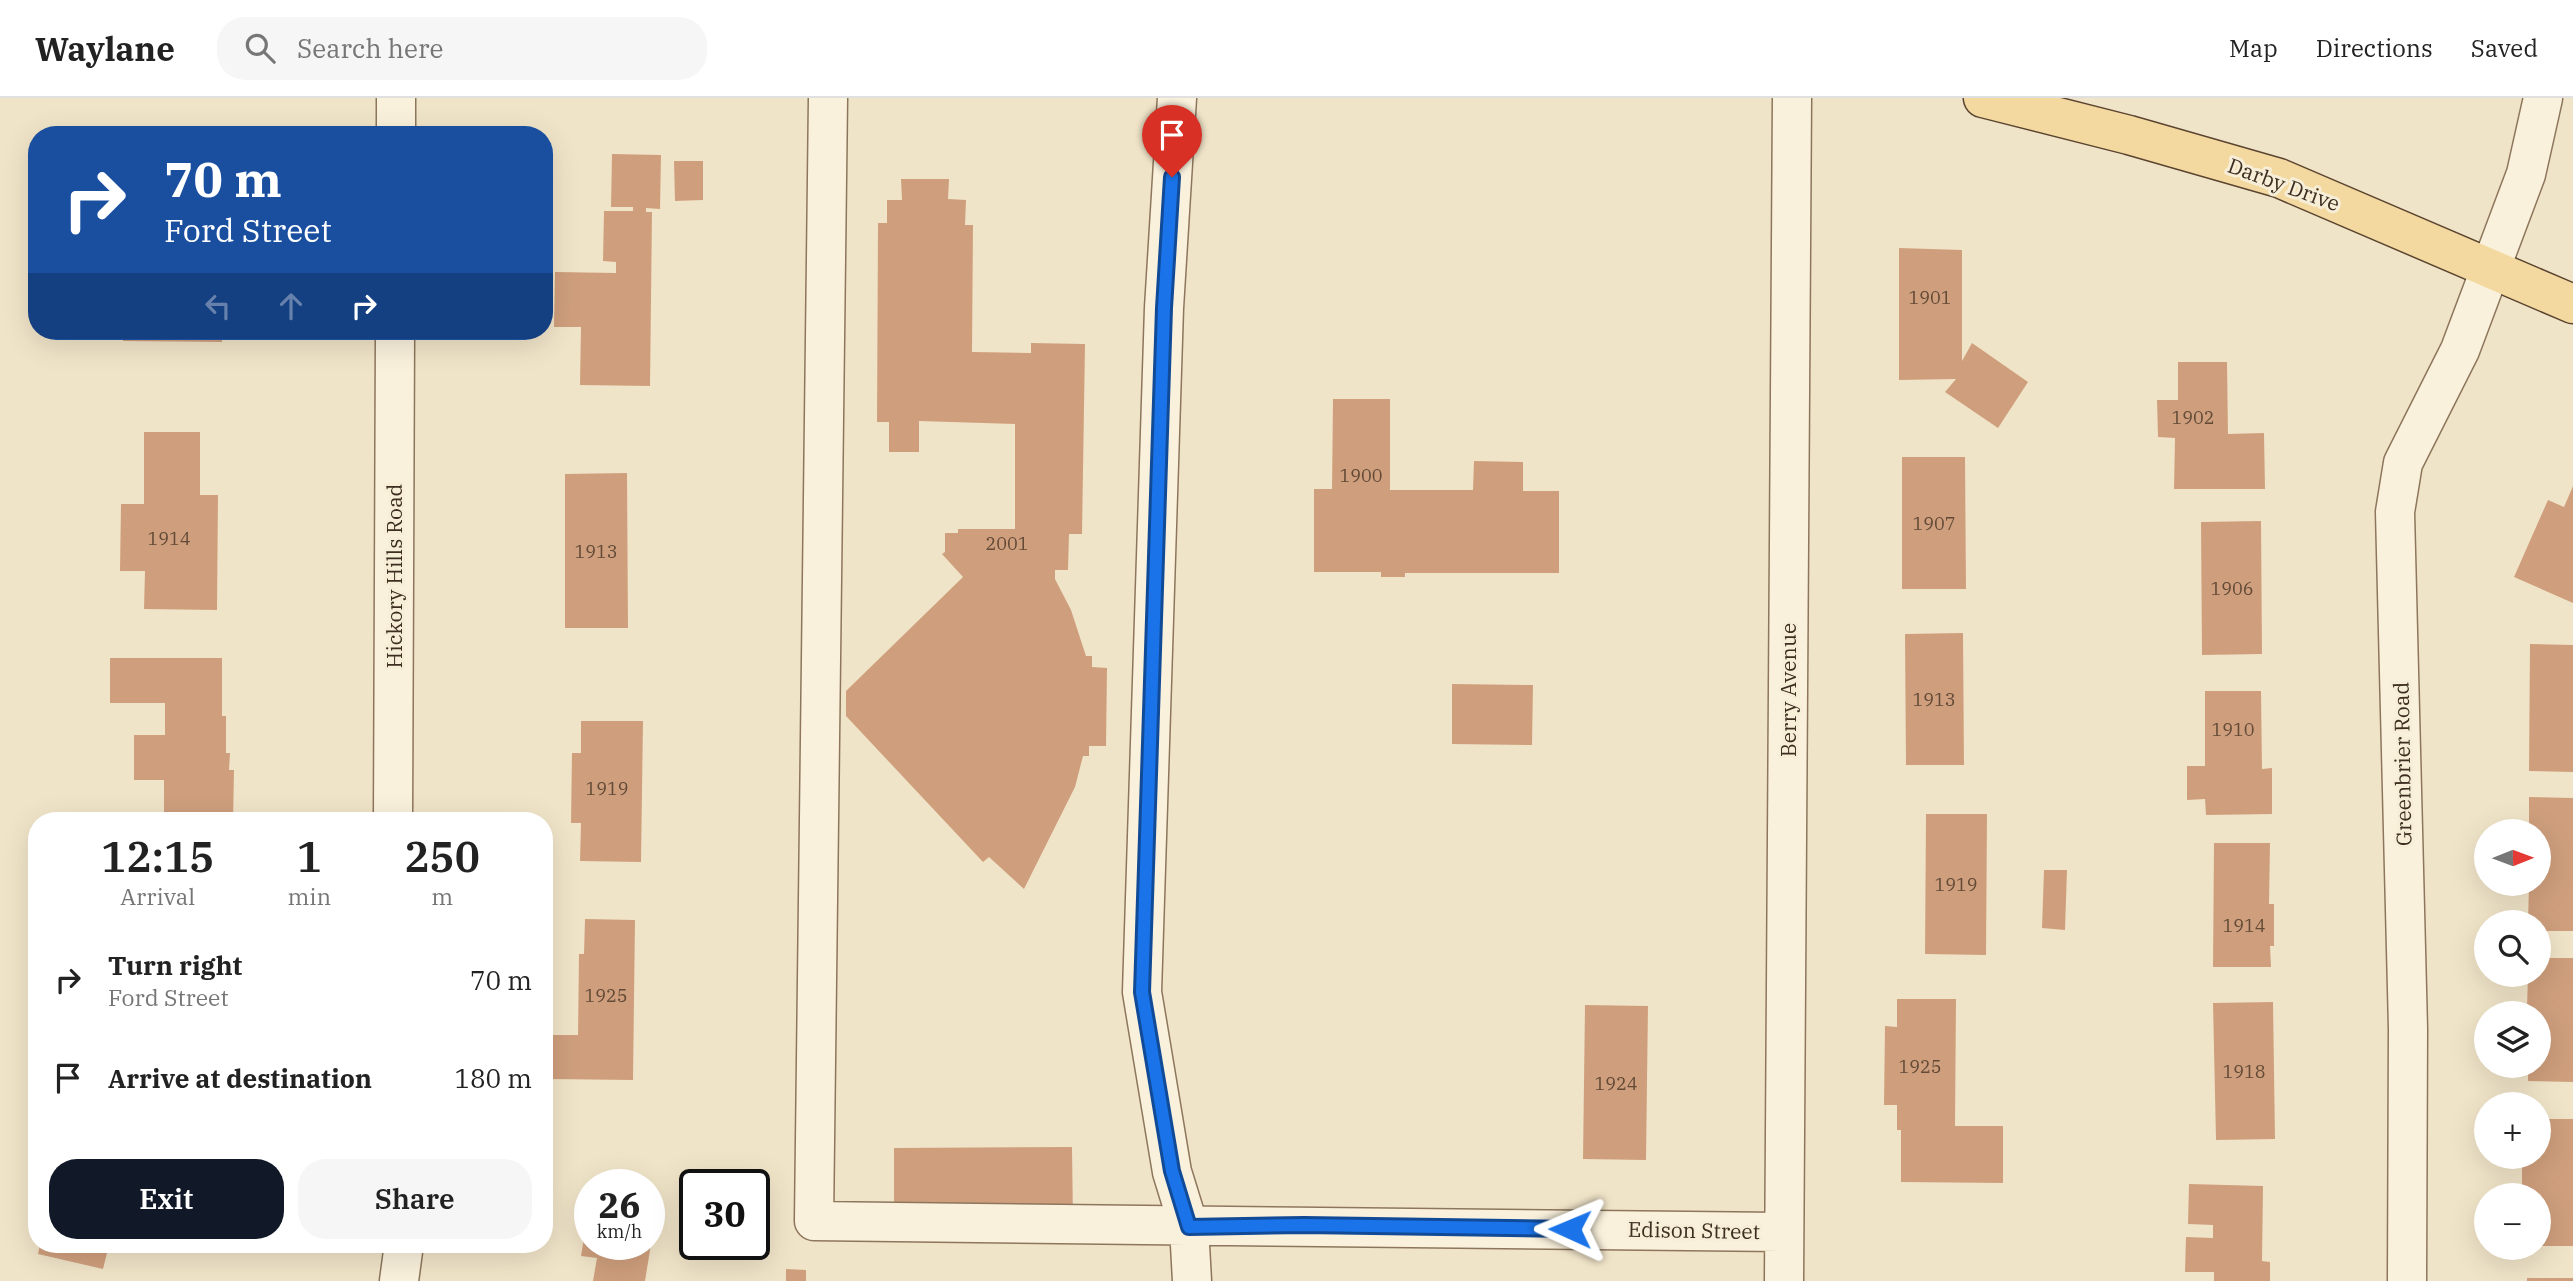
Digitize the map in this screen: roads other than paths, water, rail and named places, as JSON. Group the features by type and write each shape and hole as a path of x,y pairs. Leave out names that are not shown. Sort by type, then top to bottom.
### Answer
{"main road":[{"name":"Darby Drive","path":"1983,98 2129,135 2279,178 2573,304"}],"street":[{"path":"396,98 396,126"},
{"name":"Edison Street","path":"828,98 814,1221 1784,1232"},
{"path":"1177,98 1164,308 1142,992 1172,1171 1189,1227 1192,1281"},
{"name":"Berry Avenue","path":"1784,1281 1792,98"},
{"name":"Greenbrier Road","path":"2407,1281 2408,1016 2395,512 2403,463 2460,349 2526,174 2543,98"},
{"name":"Hickory Hills Road","path":"393,812 395,340"},
{"path":"399,1281 403,1253"}]}
